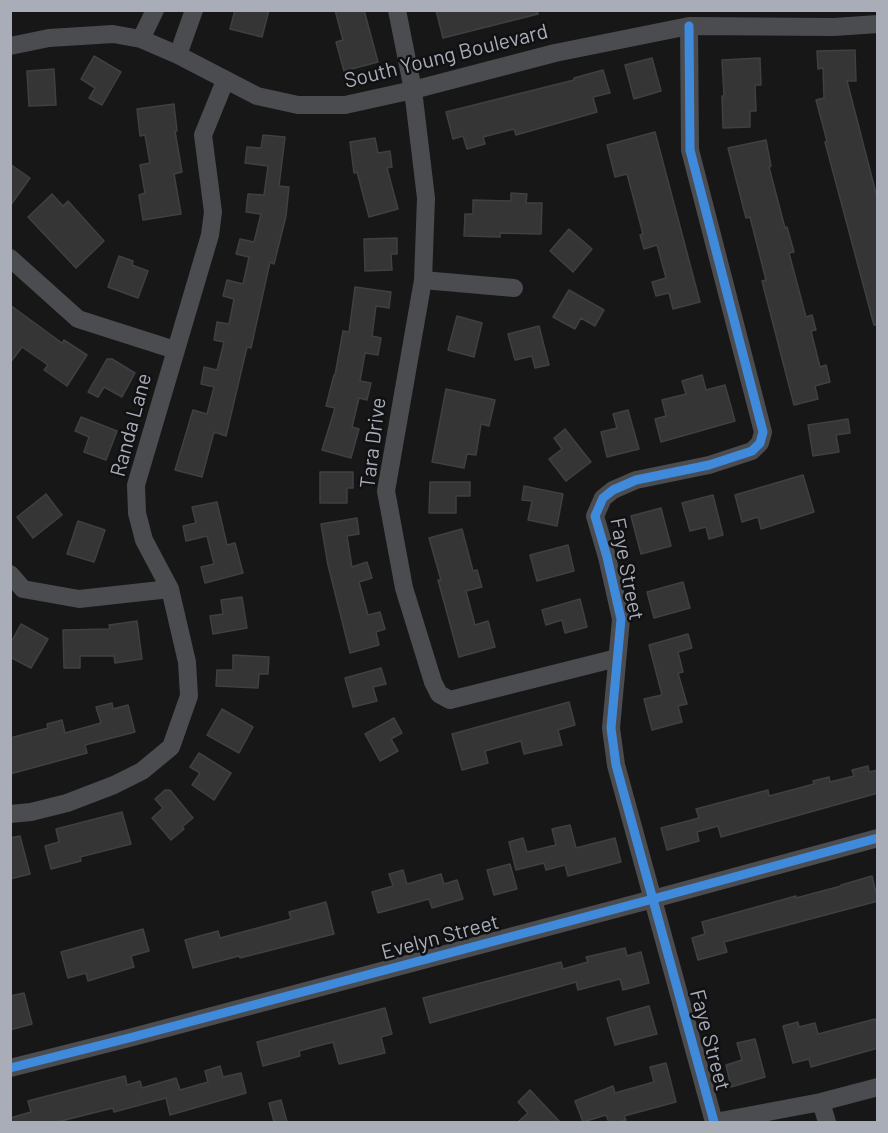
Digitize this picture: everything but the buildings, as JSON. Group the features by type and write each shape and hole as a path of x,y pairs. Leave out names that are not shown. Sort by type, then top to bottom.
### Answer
{"street":[{"path":"141,39 155,10"},
{"path":"178,55 194,10"},
{"name":"Tara Drive","path":"397,10 413,90 426,198 423,280 386,491 404,588 433,682 439,694 450,700 617,658"},
{"name":"South Young Boulevard","path":"10,46 49,38 113,34 141,39 178,55 257,96 298,105 345,105 555,53 689,26 834,27 878,24"},
{"name":"Faye Street","path":"689,26 690,150 763,432 760,443 752,451 709,465 636,480 613,490 603,498 595,516 621,619 611,728 616,765 715,1122"},
{"name":"Randa Lane","path":"10,813 31,812 67,803 114,785 142,771 171,747 189,696 187,662 170,589 144,540 137,513 136,484 210,235 213,212 203,135 225,81"},
{"path":"10,258 78,319 175,350"},
{"path":"423,280 514,288"},
{"path":"10,574 23,589 79,599 170,589"},
{"name":"Evelyn Street","path":"10,1068 878,838"},
{"path":"715,1122 821,1102 878,1087"},
{"path":"821,1102 827,1122"}],"cycle path":[{"path":"689,26 690,150 763,432 760,443 752,451 709,465 636,480 613,490 603,498 595,516 621,619 611,728 616,765 714,1122"},
{"path":"10,1068 878,838"}]}
